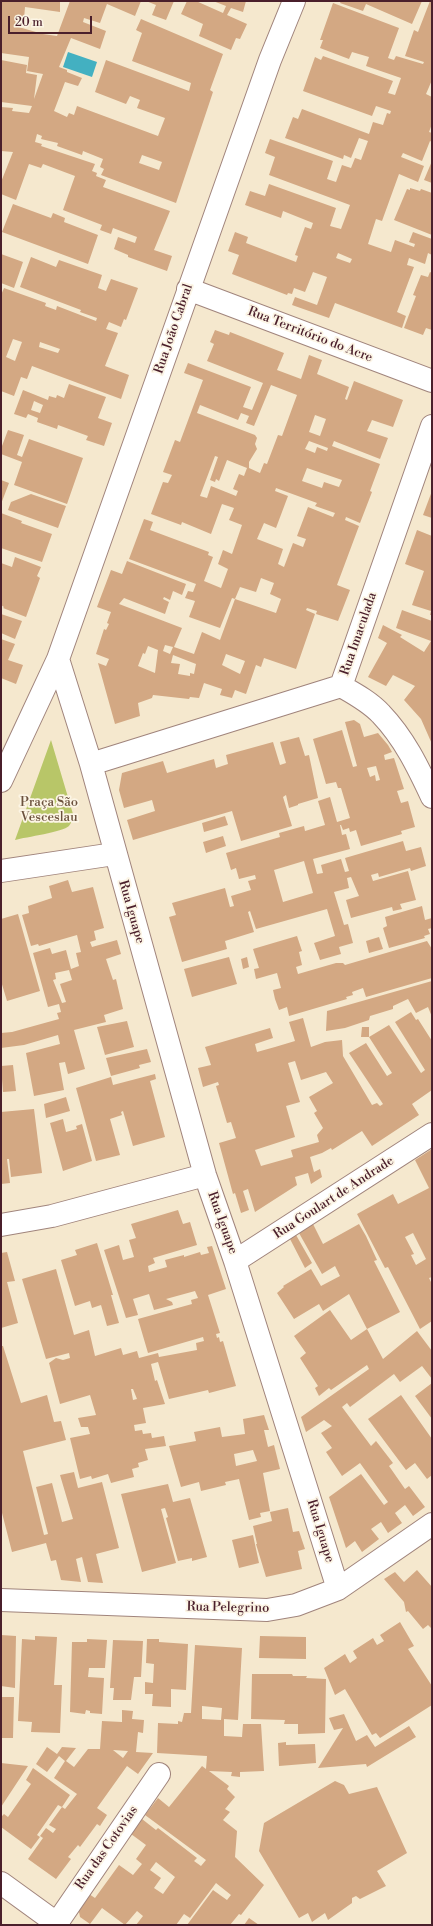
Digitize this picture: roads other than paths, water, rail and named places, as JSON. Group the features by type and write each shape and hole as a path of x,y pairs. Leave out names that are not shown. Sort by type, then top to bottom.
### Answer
{"street":[{"name":"Rua João Cabral","path":"58,659 270,60 294,1"},
{"name":"Rua Território do Acre","path":"188,289 432,380"},
{"name":"Rua Imaculada","path":"91,764 341,686 432,426"},
{"path":"1,871 114,854 91,764 58,659"},
{"path":"1,781 58,659"},
{"path":"341,686 361,698 380,713 398,734 415,761 432,797"},
{"name":"Rua Iguape","path":"114,854 205,1175 235,1261 338,1589"},
{"name":"Rua Goulart de Andrade","path":"235,1261 432,1134"},
{"path":"1,1225 52,1216 205,1175"},
{"name":"Rua Pelegrino","path":"1,1600 267,1610 296,1605 338,1589 432,1524"},
{"name":"Rua das Cotovias","path":"58,1924 159,1774"},
{"path":"1,1883 58,1924"}],"water":[{"path":"68,52 97,62 92,77 63,67"}],"park label":[{"name":"Praça São Vesceslau","path":"49,810"}]}
